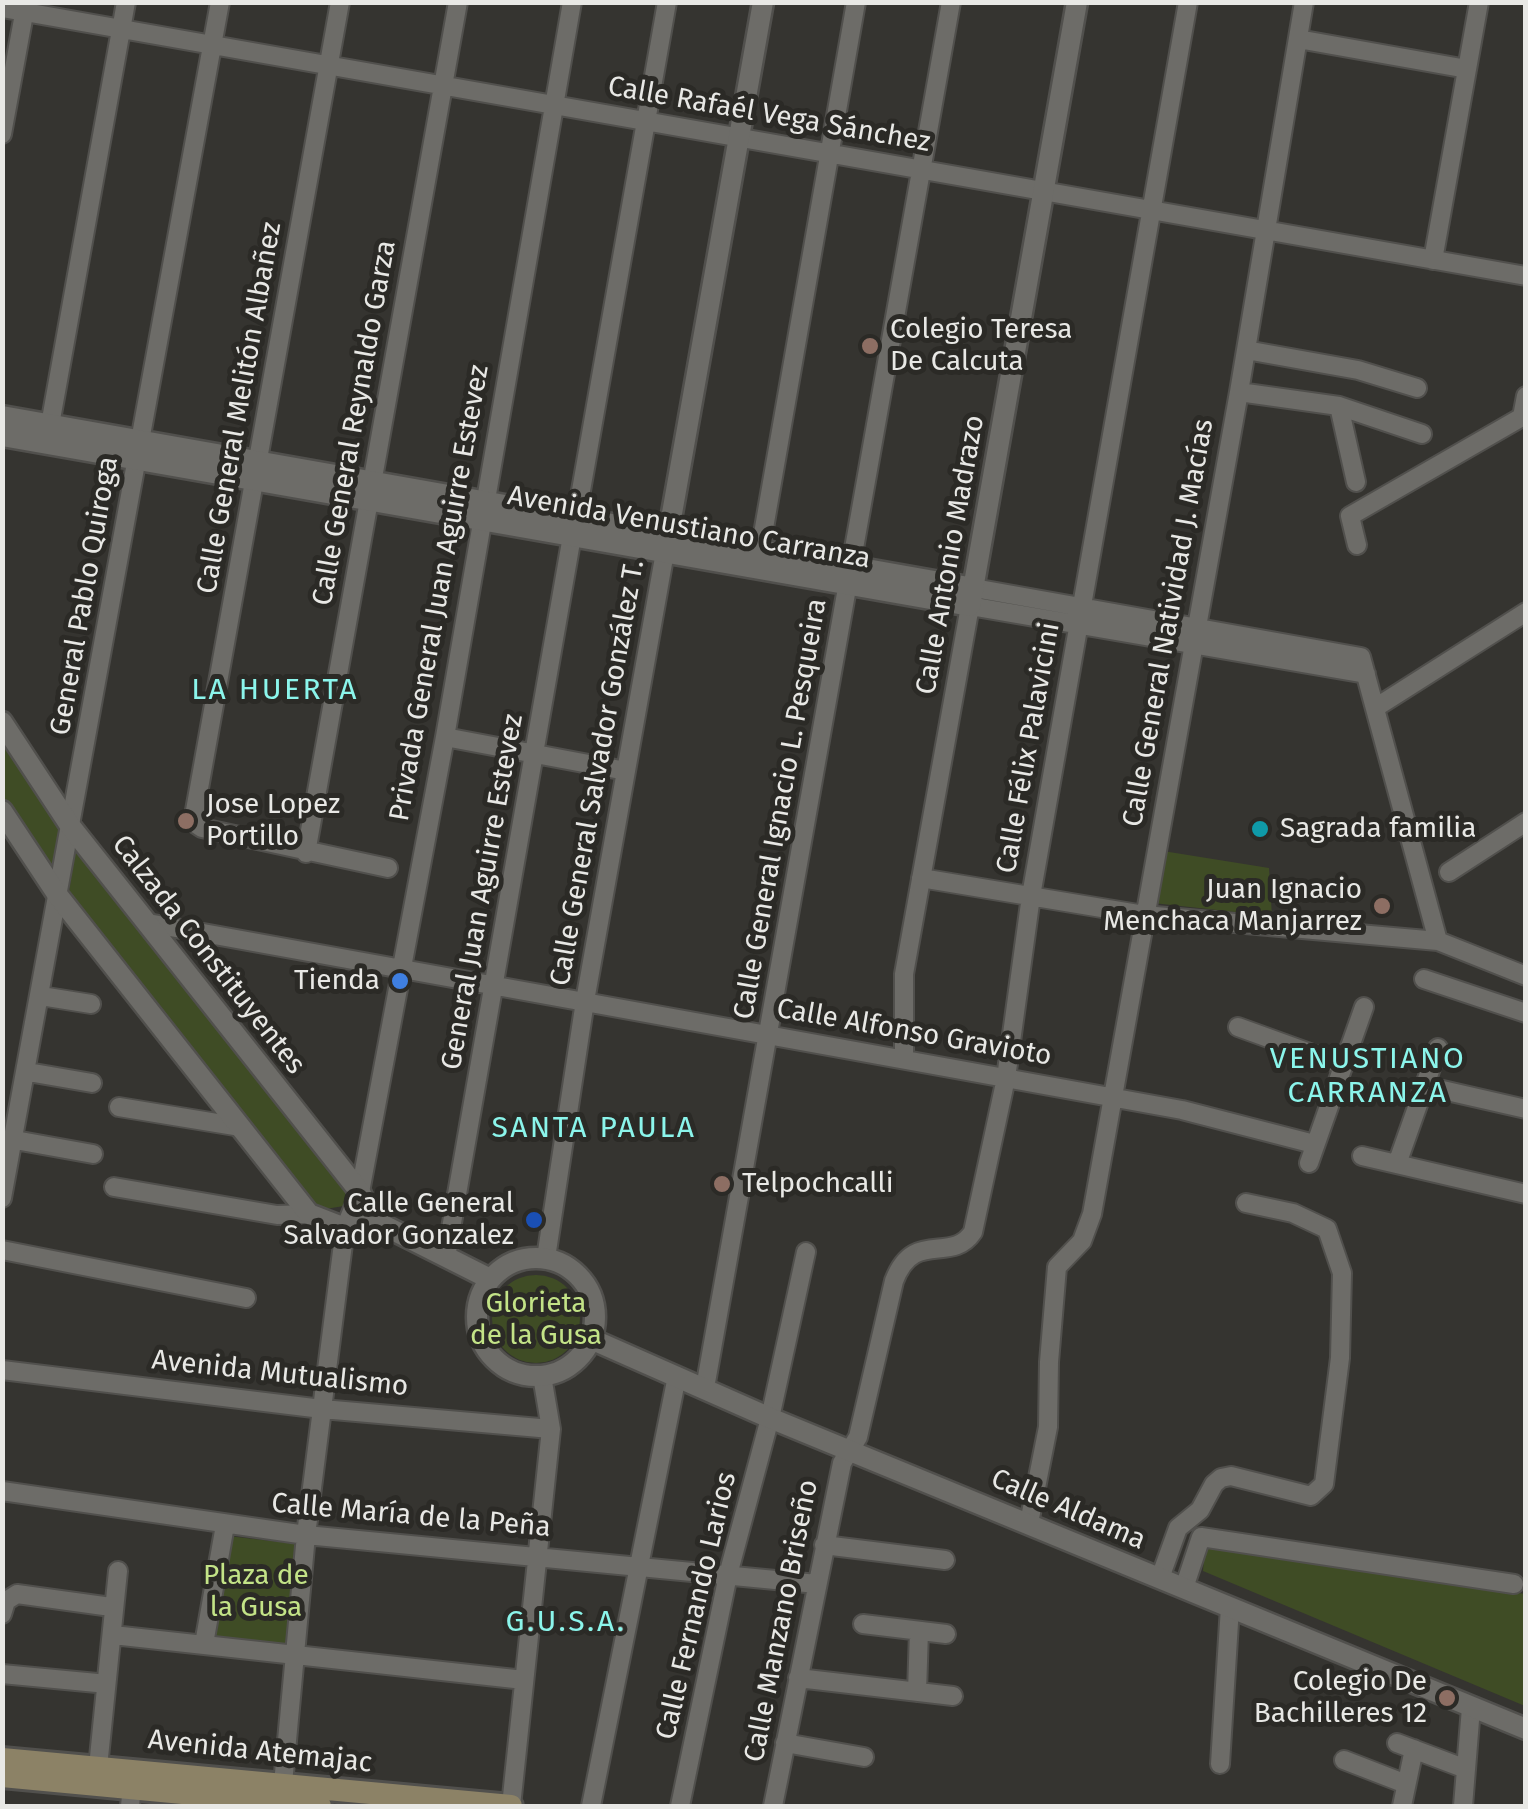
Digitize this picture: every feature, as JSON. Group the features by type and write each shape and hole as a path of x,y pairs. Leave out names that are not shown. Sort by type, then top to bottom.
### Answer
{"main road":[{"name":"Avenida Atemajac","path":"2,1760 98,1766 131,1788 283,1784 511,1806"},
{"name":"Avenida Atemajac","path":"2,1776 320,1806"}],"street":[{"path":"50,425 126,2"},
{"name":"General Pablo Quiroga","path":"2,1198 220,2"},
{"name":"Calle General Melitón Albañez","path":"306,852 202,828 194,816 340,2"},
{"name":"Calle General Reynaldo Garza","path":"306,852 458,2"},
{"name":"Privada General Juan Aguirre Estevez","path":"283,1784 306,1536 345,1228 360,1192 445,737 572,2"},
{"name":"General Juan Aguirre Estevez","path":"446,1256 667,2"},
{"name":"Calle General Salvador González T.","path":"546,1258 585,1001 764,2"},
{"path":"760,551 856,2"},
{"name":"Calle General Ignacio L. Pesqueira","path":"705,1388 951,2"},
{"name":"Calle Antonio Madrazo","path":"904,1060 904,974 1077,2"},
{"name":"Calle Félix Palavicini","path":"851,1449 858,1437 900,1264 913,1252 966,1241 973,1232 1006,1078 1031,896 1188,2"},
{"name":"Calle General Natividad J. Macías","path":"1028,1523 1048,1427 1048,1362 1057,1268 1082,1242 1092,1214 1239,392 1304,2"},
{"path":"1434,260 1479,2"},
{"path":"2,134 25,7"},
{"name":"Calle Rafaél Vega Sánchez","path":"2,8 25,7 121,28 1526,276"},
{"path":"1298,39 1467,70"},
{"path":"1246,350 1358,370 1417,388"},
{"path":"1239,392 1339,406 1422,434"},
{"path":"1357,545 1350,516 1522,417 1526,396"},
{"path":"1339,406 1356,482"},
{"name":"Avenida Venustiano Carranza","path":"2,416 139,450"},
{"name":"Avenida Venustiano Carranza","path":"2,436 139,450 1363,665 1375,708"},
{"name":"Avenida Venustiano Carranza","path":"667,544 760,551 851,576"},
{"path":"1438,941 1375,708 1526,612"},
{"name":"Calzada Constituyentes","path":"2,722 72,828 360,1192 373,1220"},
{"path":"445,737 626,770"},
{"path":"2,811 59,897 310,1214"},
{"path":"1449,872 1526,822"},
{"path":"306,852 388,868"},
{"path":"922,878 1144,915 1438,941 1526,976"},
{"name":"Calle Alfonso Gravioto","path":"148,924 1182,1110 1312,1154 1364,1007"},
{"path":"1424,980 1526,1013"},
{"path":"41,996 91,1004"},
{"path":"1238,1027 1343,1065"},
{"path":"1397,1164 1438,1048"},
{"path":"28,1072 92,1083"},
{"path":"1425,1086 1526,1109"},
{"path":"119,1106 241,1127"},
{"path":"15,1140 93,1154"},
{"path":"1362,1156 1526,1194"},
{"path":"114,1187 277,1216 310,1214 345,1228 373,1220 490,1279"},
{"path":"1160,1578 1178,1528 1200,1510 1220,1478 1231,1476 1311,1496 1324,1484 1340,1358 1342,1272 1327,1229 1293,1213 1246,1202"},
{"path":"2,1250 246,1298"},
{"name":"Calle Fernando Larios","path":"680,1806 728,1575 770,1418 806,1252"},
{"path":"546,1258 577,1274 588,1288 596,1322 591,1339 572,1364 542,1376 522,1374 503,1366 489,1353 476,1316 480,1296 490,1279 515,1262 546,1258"},
{"name":"Calle Aldama","path":"591,1339 770,1418 1526,1729"},
{"name":"Avenida Mutualismo","path":"2,1370 322,1408 551,1429"},
{"path":"511,1806 551,1429 542,1376"},
{"path":"591,1806 677,1376"},
{"name":"Calle Manzano Briseño","path":"773,1806 824,1545 842,1463 851,1449"},
{"name":"Calle María de la Peña","path":"2,1490 306,1536 816,1584"},
{"path":"204,1644 225,1525"},
{"path":"1184,1588 1201,1537 1514,1584"},
{"path":"824,1545 945,1560"},
{"path":"98,1766 118,1572"},
{"path":"2,1614 6,1601 18,1594 104,1606"},
{"path":"1220,1764 1230,1607"},
{"path":"863,1624 946,1634"},
{"path":"917,1692 919,1631"},
{"path":"112,1636 524,1680"},
{"path":"2,1674 98,1683"},
{"path":"798,1678 953,1696"},
{"path":"1463,1806 1472,1708"},
{"path":"785,1744 864,1757"},
{"path":"1402,1806 1406,1746 1466,1769"},
{"path":"1344,1760 1406,1784"}],"green space":[{"path":"2,735 60,824 51,873 3,797"},
{"path":"76,848 347,1183 344,1206 319,1210 68,898"},
{"path":"1163,851 1269,868 1272,916 1153,903"},
{"name":"Glorieta de la Gusa","path":"536,1275 561,1282 573,1294 580,1319 573,1344 561,1356 536,1363 511,1356 499,1344 492,1319 499,1294 511,1282"},
{"name":"Plaza de la Gusa","path":"228,1536 297,1544 286,1647 216,1640"},
{"path":"1205,1545 1525,1594 1525,1706 1203,1571"}],"place":[{"name":"Colegio Teresa De Calcuta","path":"870,346"},
{"name":"Jose Lopez Portillo","path":"186,821"},
{"name":"Sagrada familia","path":"1260,829"},
{"name":"Juan Ignacio Menchaca Manjarrez","path":"1382,906"},
{"name":"Tienda","path":"400,981"},
{"name":"Telpochcalli","path":"722,1184"},
{"name":"Calle General Salvador Gonzalez","path":"534,1220"},
{"name":"Colegio De Bachilleres 12","path":"1447,1698"}],"district":[{"name":"LA HUERTA","path":"275,691"},
{"name":"VENUSTIANO CARRANZA","path":"1368,1077"},
{"name":"SANTA PAULA","path":"594,1129"},
{"name":"G.U.S.A.","path":"566,1623"}]}
